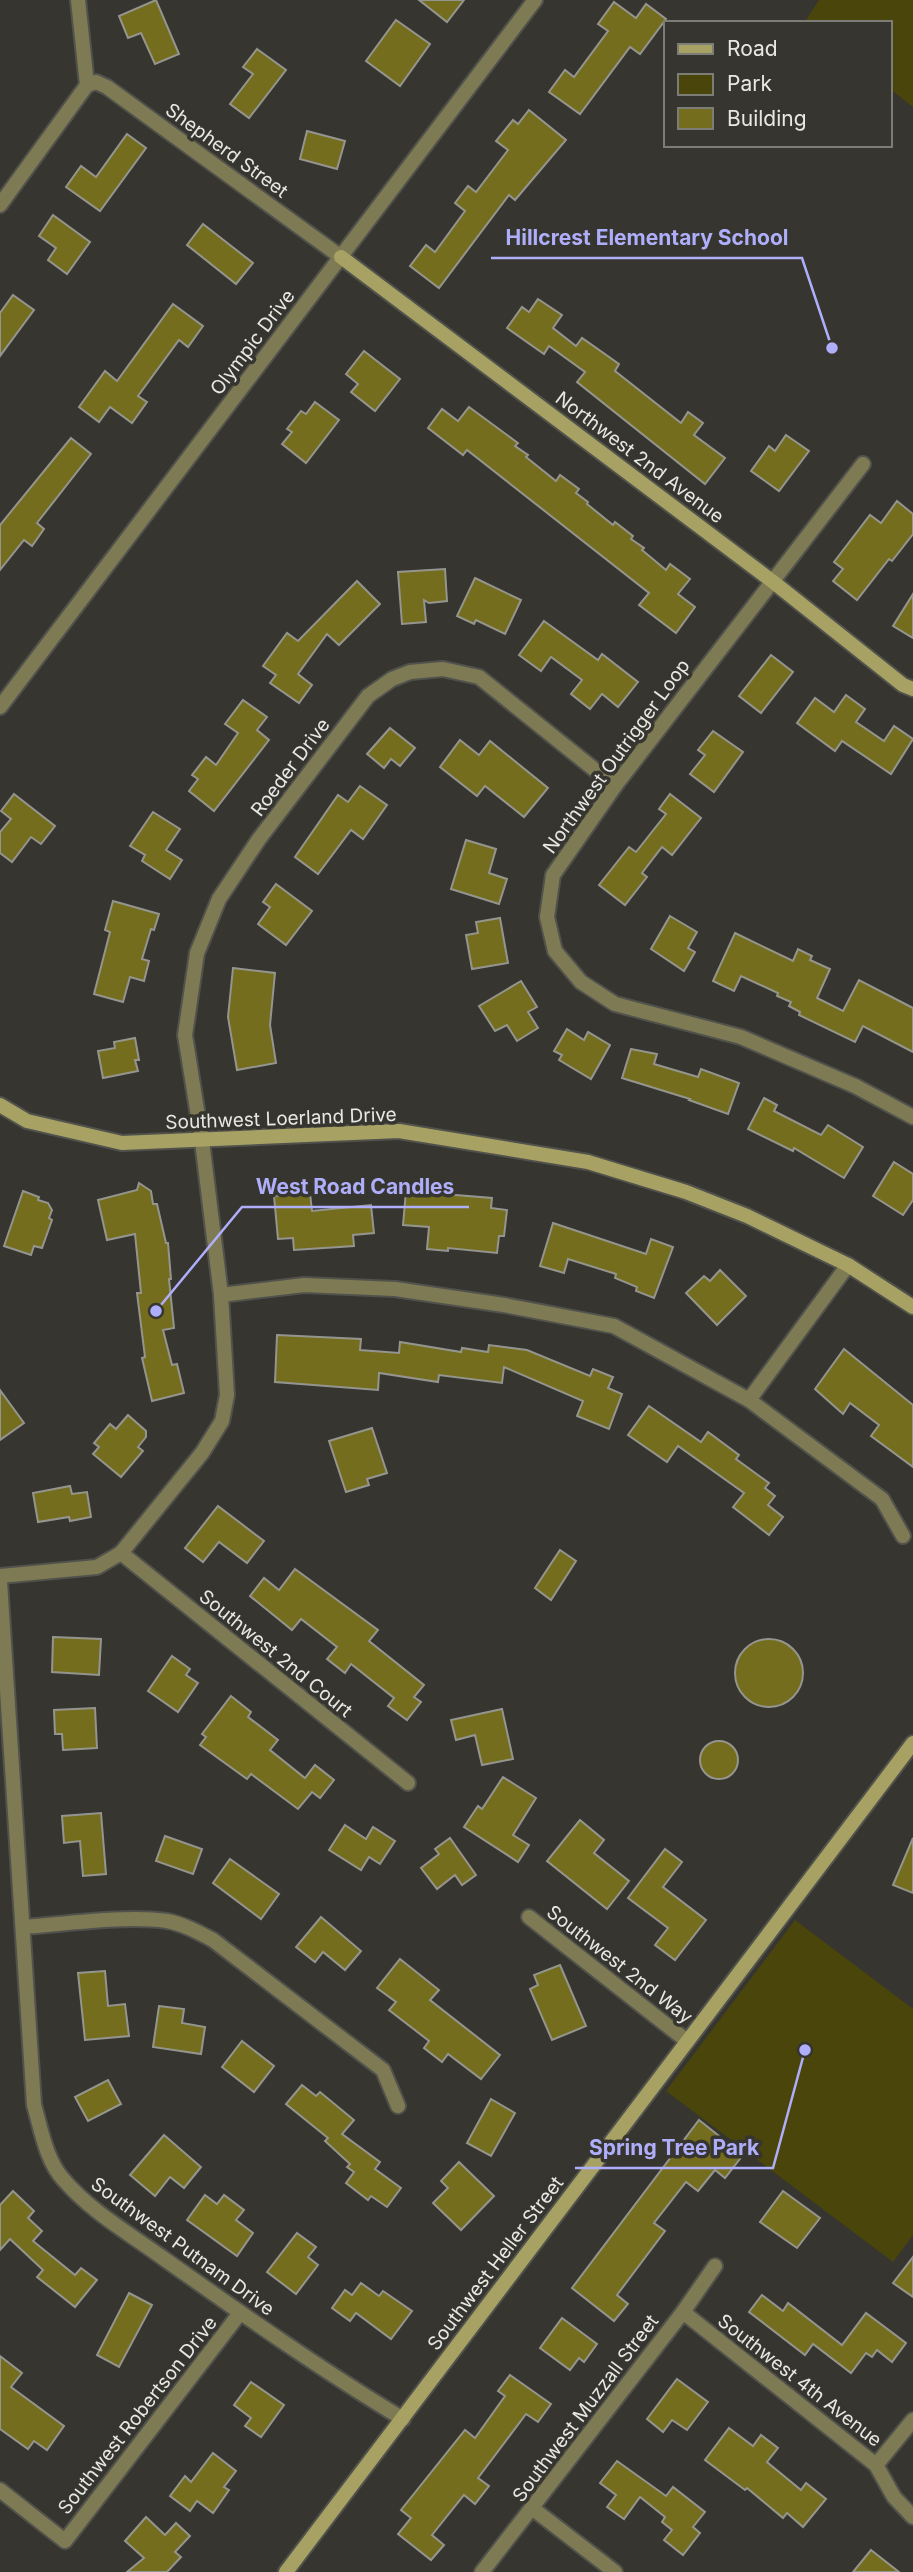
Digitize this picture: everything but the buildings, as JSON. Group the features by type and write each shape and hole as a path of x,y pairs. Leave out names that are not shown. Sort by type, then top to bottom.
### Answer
{"street":[{"path":"0,205 87,85 78,0"},
{"name":"Olympic Drive","path":"0,707 536,0"},
{"name":"Shepherd Street","path":"87,85 96,82 107,87 341,257"},
{"name":"Northwest 2nd Avenue","path":"341,257 913,690"},
{"name":"Northwest Outrigger Loop","path":"863,464 615,786 553,874 547,917 555,951 580,982 615,1004 741,1037 855,1086 913,1116"},
{"name":"Roeder Drive","path":"121,1553 202,1453 222,1421 227,1395 221,1295 202,1141 185,1035 197,953 219,899 259,839 368,696 392,679 410,672 443,669 479,677 615,786"},
{"name":"Southwest Loerland Drive","path":"0,1105 27,1121 122,1143 399,1130 588,1162 686,1192 747,1216 848,1265 913,1307"},
{"path":"749,1400 848,1265"},
{"path":"221,1295 304,1285 395,1289 504,1305 614,1326 749,1400 882,1499 903,1536"},
{"path":"0,1577 97,1567 121,1553"},
{"name":"Southwest 2nd Court","path":"121,1553 408,1783"},
{"name":"Southwest Putnam Drive","path":"0,1582 34,2105 46,2146 61,2178 88,2204 240,2313 403,2419"},
{"name":"Southwest Heller Street","path":"286,2572 913,1743"},
{"name":"Southwest 2nd Way","path":"529,1917 687,2041"},
{"path":"23,1927 143,1919 169,1921 193,1929 213,1940 383,2070 398,2106"},
{"name":"Southwest Muzzall Street","path":"482,2572 683,2312 715,2266"},
{"name":"Southwest 4th Avenue","path":"683,2312 876,2465 894,2497 913,2517"},
{"name":"Southwest Robertson Drive","path":"0,2490 65,2541 240,2313"},
{"path":"876,2465 913,2420"},
{"path":"532,2508 615,2572"}],"green space":[{"path":"819,0 913,0 913,107 892,91 892,21 805,21"},
{"path":"795,1920 913,2009 913,2235 893,2262 666,2091"}],"place":[{"name":"Hillcrest Elementary School","path":"832,348"},
{"name":"West Road Candles","path":"156,1311"},
{"name":"Spring Tree Park","path":"805,2050"}]}
